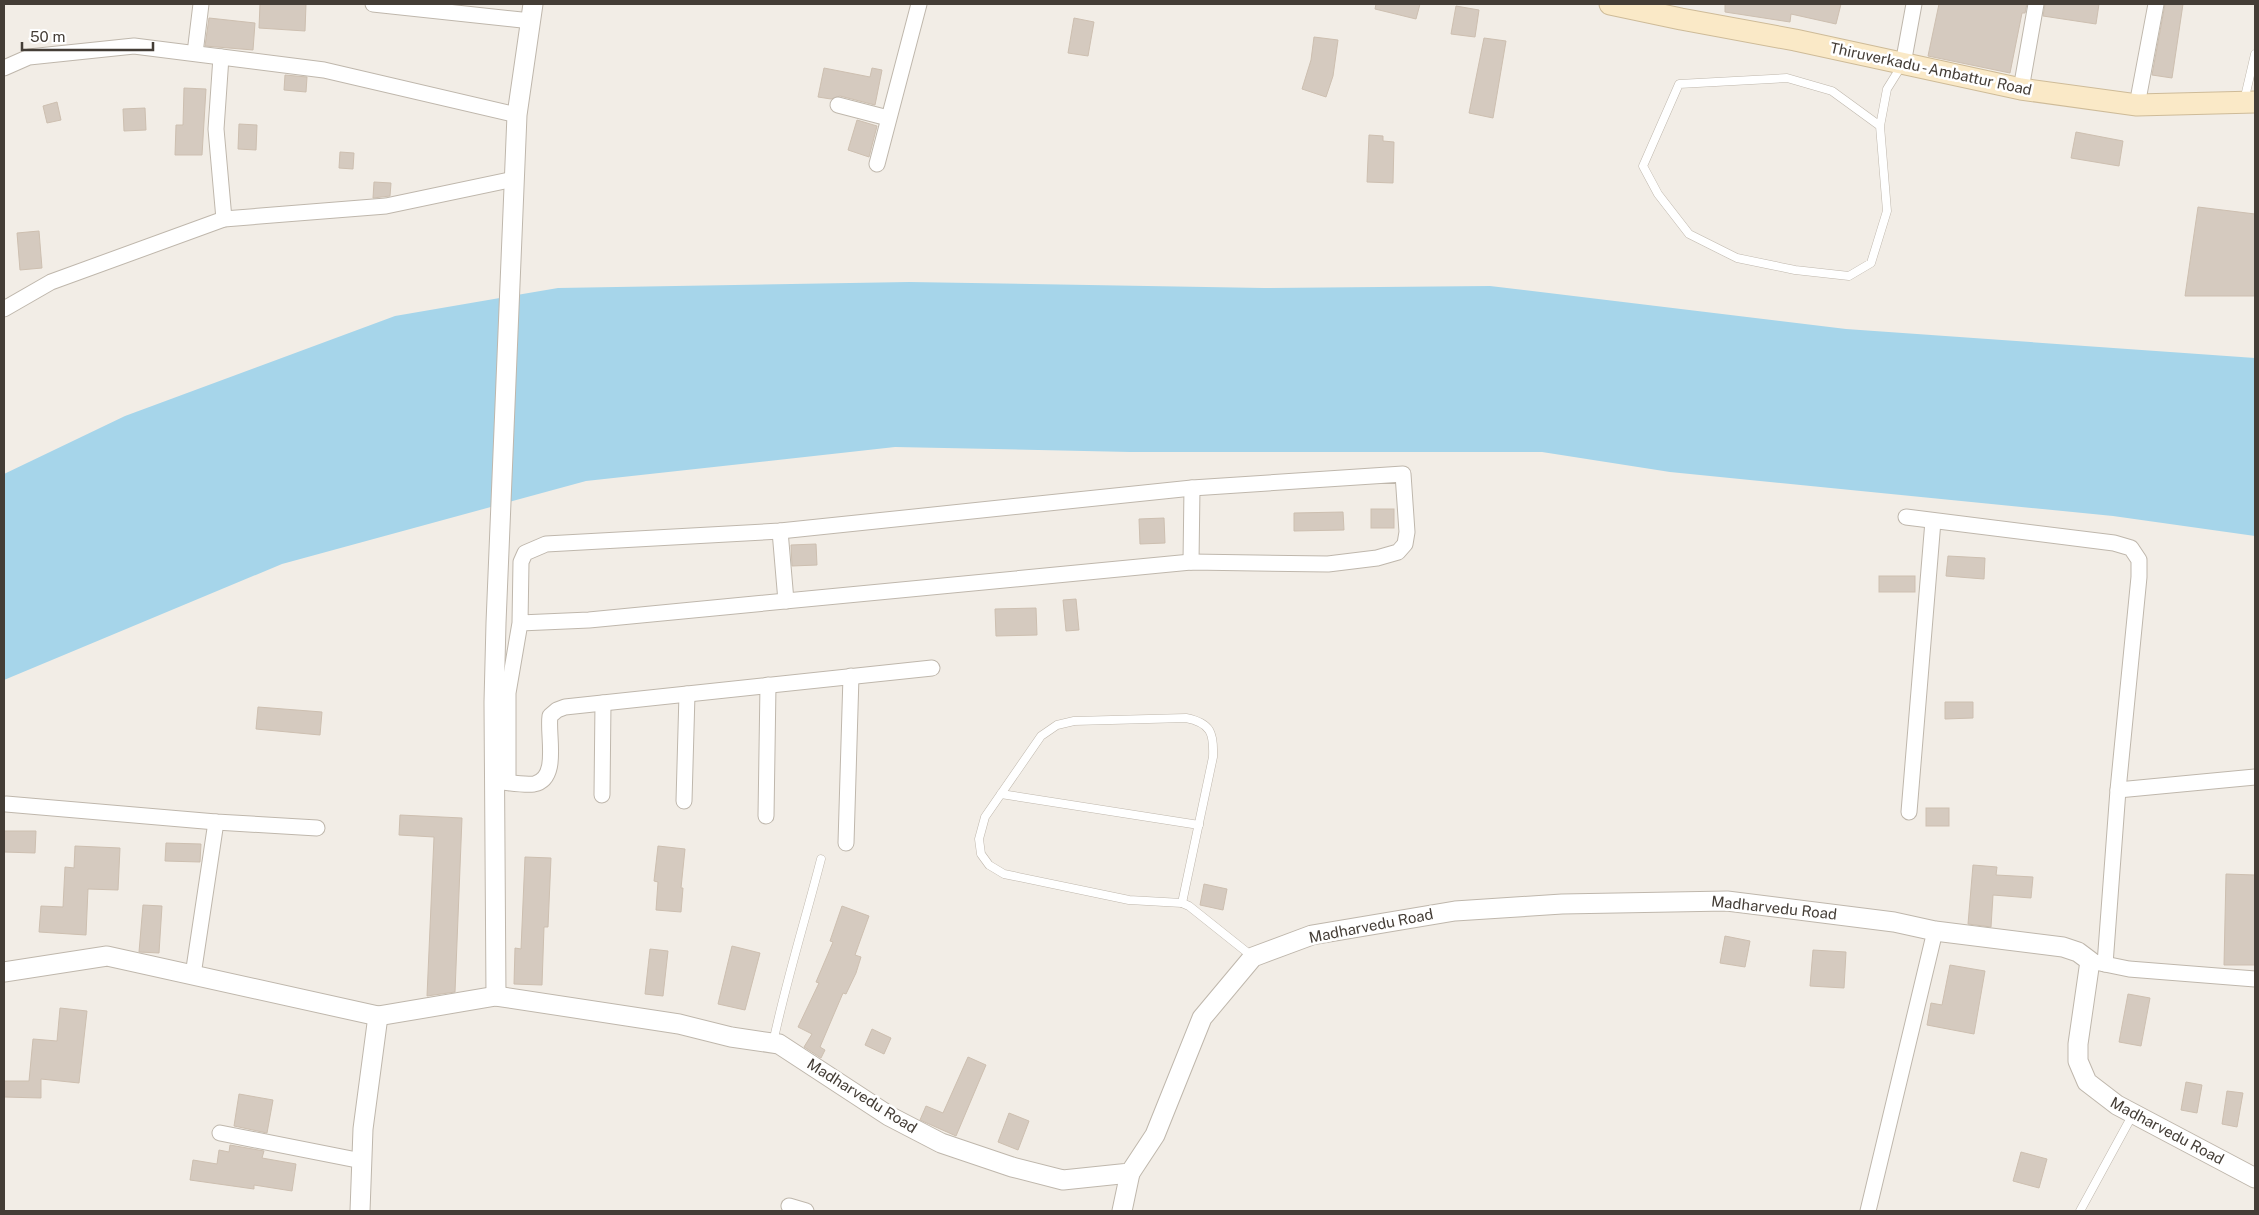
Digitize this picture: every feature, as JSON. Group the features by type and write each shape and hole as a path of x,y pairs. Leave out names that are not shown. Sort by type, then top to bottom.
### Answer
{"main road":[{"name":"Thiruverkadu - Ambattur Road","path":"1610,4 1646,7 1681,19 1795,40 2021,89 2136,105 2249,103"}],"street":[{"path":"196,53 202,4"},
{"path":"374,4 532,13 517,115 500,527 494,702 498,782 496,996"},
{"path":"877,164 919,4"},
{"path":"1903,64 1914,4"},
{"path":"2021,89 2036,4"},
{"path":"2136,105 2156,4"},
{"path":"4,68 29,57 134,46 324,70 517,115"},
{"path":"220,57 216,129 224,220"},
{"path":"838,105 888,118"},
{"path":"4,309 51,282 224,220 386,206 514,178"},
{"path":"498,782 508,776 508,693 520,623 521,562 525,553 541,546 780,531 1192,488 1403,474 1407,532 1405,544 1398,552 1377,558 1328,564 1192,562 589,620 520,623"},
{"path":"1192,488 1192,562"},
{"path":"1906,517 2114,543 2131,548 2138,560 2139,577 2118,790 2097,963 2129,969 2255,979"},
{"path":"1909,812 1934,521"},
{"path":"780,531 786,600"},
{"path":"498,782 534,784 546,777 550,769 548,724 552,713 565,707 932,668"},
{"path":"846,843 851,676"},
{"path":"766,816 768,685"},
{"path":"684,801 687,694"},
{"path":"602,795 603,703"},
{"path":"2118,790 2255,777"},
{"path":"6,804 216,822 317,828"},
{"path":"193,975 216,822"},
{"name":"Madharvedu Road","path":"378,1016 496,996 679,1024 731,1037 779,1044 889,1116 941,1143 1012,1167 1063,1180 1130,1173 1155,1135 1202,1018 1253,957 1312,935 1455,911 1562,904 1727,901 1894,922 1935,931 2063,947 2078,952 2097,963 2078,1038 2078,1061 2083,1075 2092,1087 2133,1114 2255,1178"},
{"path":"1868,1211 1935,931"},
{"path":"4,972 107,956 378,1016 363,1129 360,1211"},
{"path":"220,1133 362,1161"},
{"path":"1122,1211 1130,1173"},
{"path":"789,1206 806,1211"}],"lane":[{"path":"2249,103 2255,54"},
{"path":"1880,126 1832,91 1787,78 1679,84 1643,166 1658,194 1690,234 1737,258 1795,270 1849,276 1871,263 1887,211 1880,126 1887,89 1903,64"},
{"path":"1182,903 1213,756 1214,742 1210,729 1200,721 1186,718 1074,721 1056,725 1041,736 985,817 979,839 981,854 989,865 1004,874 1129,900 1182,903 1189,906 1253,957"},
{"path":"1001,794 1199,825"},
{"path":"773,1043 790,971 808,912 821,859"},
{"path":"2080,1211 2133,1114"}],"water":[{"path":"909,282 1264,288 1490,286 1846,329 2255,358 2255,536 2113,516 1670,472 1542,452 1130,452 895,447 586,481 282,564 4,680 4,474 125,416 395,316 558,288"}],"building":[{"path":"260,4 306,4 305,31 259,28"},
{"path":"1376,4 1420,4 1416,19 1375,9"},
{"path":"1725,4 1841,4 1836,24 1791,14 1790,22 1725,12"},
{"path":"1939,4 2027,4 2025,13 2022,13 2010,73 1928,56"},
{"path":"2045,4 2099,4 2096,24 2043,16"},
{"path":"2165,4 2183,4 2172,78 2152,75"},
{"path":"1456,6 1479,10 1475,37 1451,34"},
{"path":"209,18 255,23 253,50 205,46"},
{"path":"1074,18 1094,22 1088,56 1068,53"},
{"path":"1314,37 1338,40 1333,76 1326,97 1302,89 1311,60"},
{"path":"1484,38 1506,41 1493,118 1469,113"},
{"path":"824,68 870,77 872,68 882,70 875,105 840,96 831,99 818,97"},
{"path":"285,75 307,77 306,92 284,90"},
{"path":"184,88 206,89 202,155 175,155 176,125 183,125"},
{"path":"57,102 61,120 47,123 43,106"},
{"path":"145,108 146,130 124,131 123,109"},
{"path":"857,120 877,126 869,157 848,150"},
{"path":"239,124 257,125 256,150 238,149"},
{"path":"2076,132 2123,141 2119,166 2071,158"},
{"path":"1369,135 1383,136 1383,141 1394,142 1393,183 1367,182"},
{"path":"340,152 354,153 353,169 339,168"},
{"path":"374,182 391,183 390,196 373,198"},
{"path":"2198,207 2255,214 2255,296 2185,296"},
{"path":"39,231 42,268 20,270 17,233"},
{"path":"1371,509 1394,509 1394,528 1371,528"},
{"path":"1343,512 1344,530 1294,531 1294,513"},
{"path":"1164,518 1165,543 1140,544 1139,519"},
{"path":"816,544 817,565 792,566 791,545"},
{"path":"1948,556 1985,558 1984,579 1946,576"},
{"path":"1879,576 1915,576 1915,592 1879,592"},
{"path":"1076,599 1079,630 1066,631 1063,600"},
{"path":"1036,608 1037,635 996,636 995,609"},
{"path":"1945,702 1973,702 1973,718 1945,719"},
{"path":"258,707 322,712 320,735 256,729"},
{"path":"1926,808 1949,808 1949,826 1926,826"},
{"path":"400,815 462,818 455,992 427,996 434,837 399,835"},
{"path":"4,831 36,831 35,853 4,852"},
{"path":"166,843 201,844 200,862 165,861"},
{"path":"75,846 120,848 118,890 88,889 86,935 39,932 41,906 63,907 65,867 74,868"},
{"path":"658,846 685,849 681,888 683,888 681,912 656,910 658,882 654,881"},
{"path":"525,857 551,858 548,927 544,927 542,985 514,984 515,948 521,949"},
{"path":"1973,865 1997,867 1996,875 2033,877 2031,898 1993,895 1991,927 1968,924"},
{"path":"2226,874 2255,875 2255,965 2224,965"},
{"path":"1204,884 1227,889 1223,910 1200,905"},
{"path":"143,905 162,906 159,953 139,952"},
{"path":"842,906 869,916 855,955 861,957 856,973 846,994 843,993 820,1047 825,1050 821,1058 804,1047 812,1034 798,1027 819,983 816,982 833,942 830,941"},
{"path":"1725,936 1750,941 1745,967 1720,963"},
{"path":"732,946 760,953 745,1010 718,1004"},
{"path":"650,949 668,951 663,996 645,994"},
{"path":"1813,950 1846,952 1844,988 1810,986"},
{"path":"1950,965 1985,971 1974,1034 1927,1025 1931,1003 1942,1005"},
{"path":"2128,994 2150,998 2141,1046 2119,1042"},
{"path":"60,1008 87,1011 79,1083 41,1079 41,1098 4,1097 4,1081 29,1081 33,1039 57,1041"},
{"path":"872,1029 891,1038 884,1054 865,1045"},
{"path":"968,1057 986,1065 956,1136 920,1120 926,1106 943,1113"},
{"path":"2186,1082 2202,1085 2197,1113 2181,1110"},
{"path":"2227,1091 2243,1093 2237,1127 2222,1124"},
{"path":"239,1094 273,1100 267,1133 234,1126"},
{"path":"1009,1113 1029,1121 1018,1150 998,1142"},
{"path":"230,1145 264,1151 262,1158 296,1164 292,1191 254,1185 254,1189 190,1180 193,1160 217,1164 219,1150 229,1152"},
{"path":"2021,1152 2047,1159 2039,1188 2013,1181"}]}
